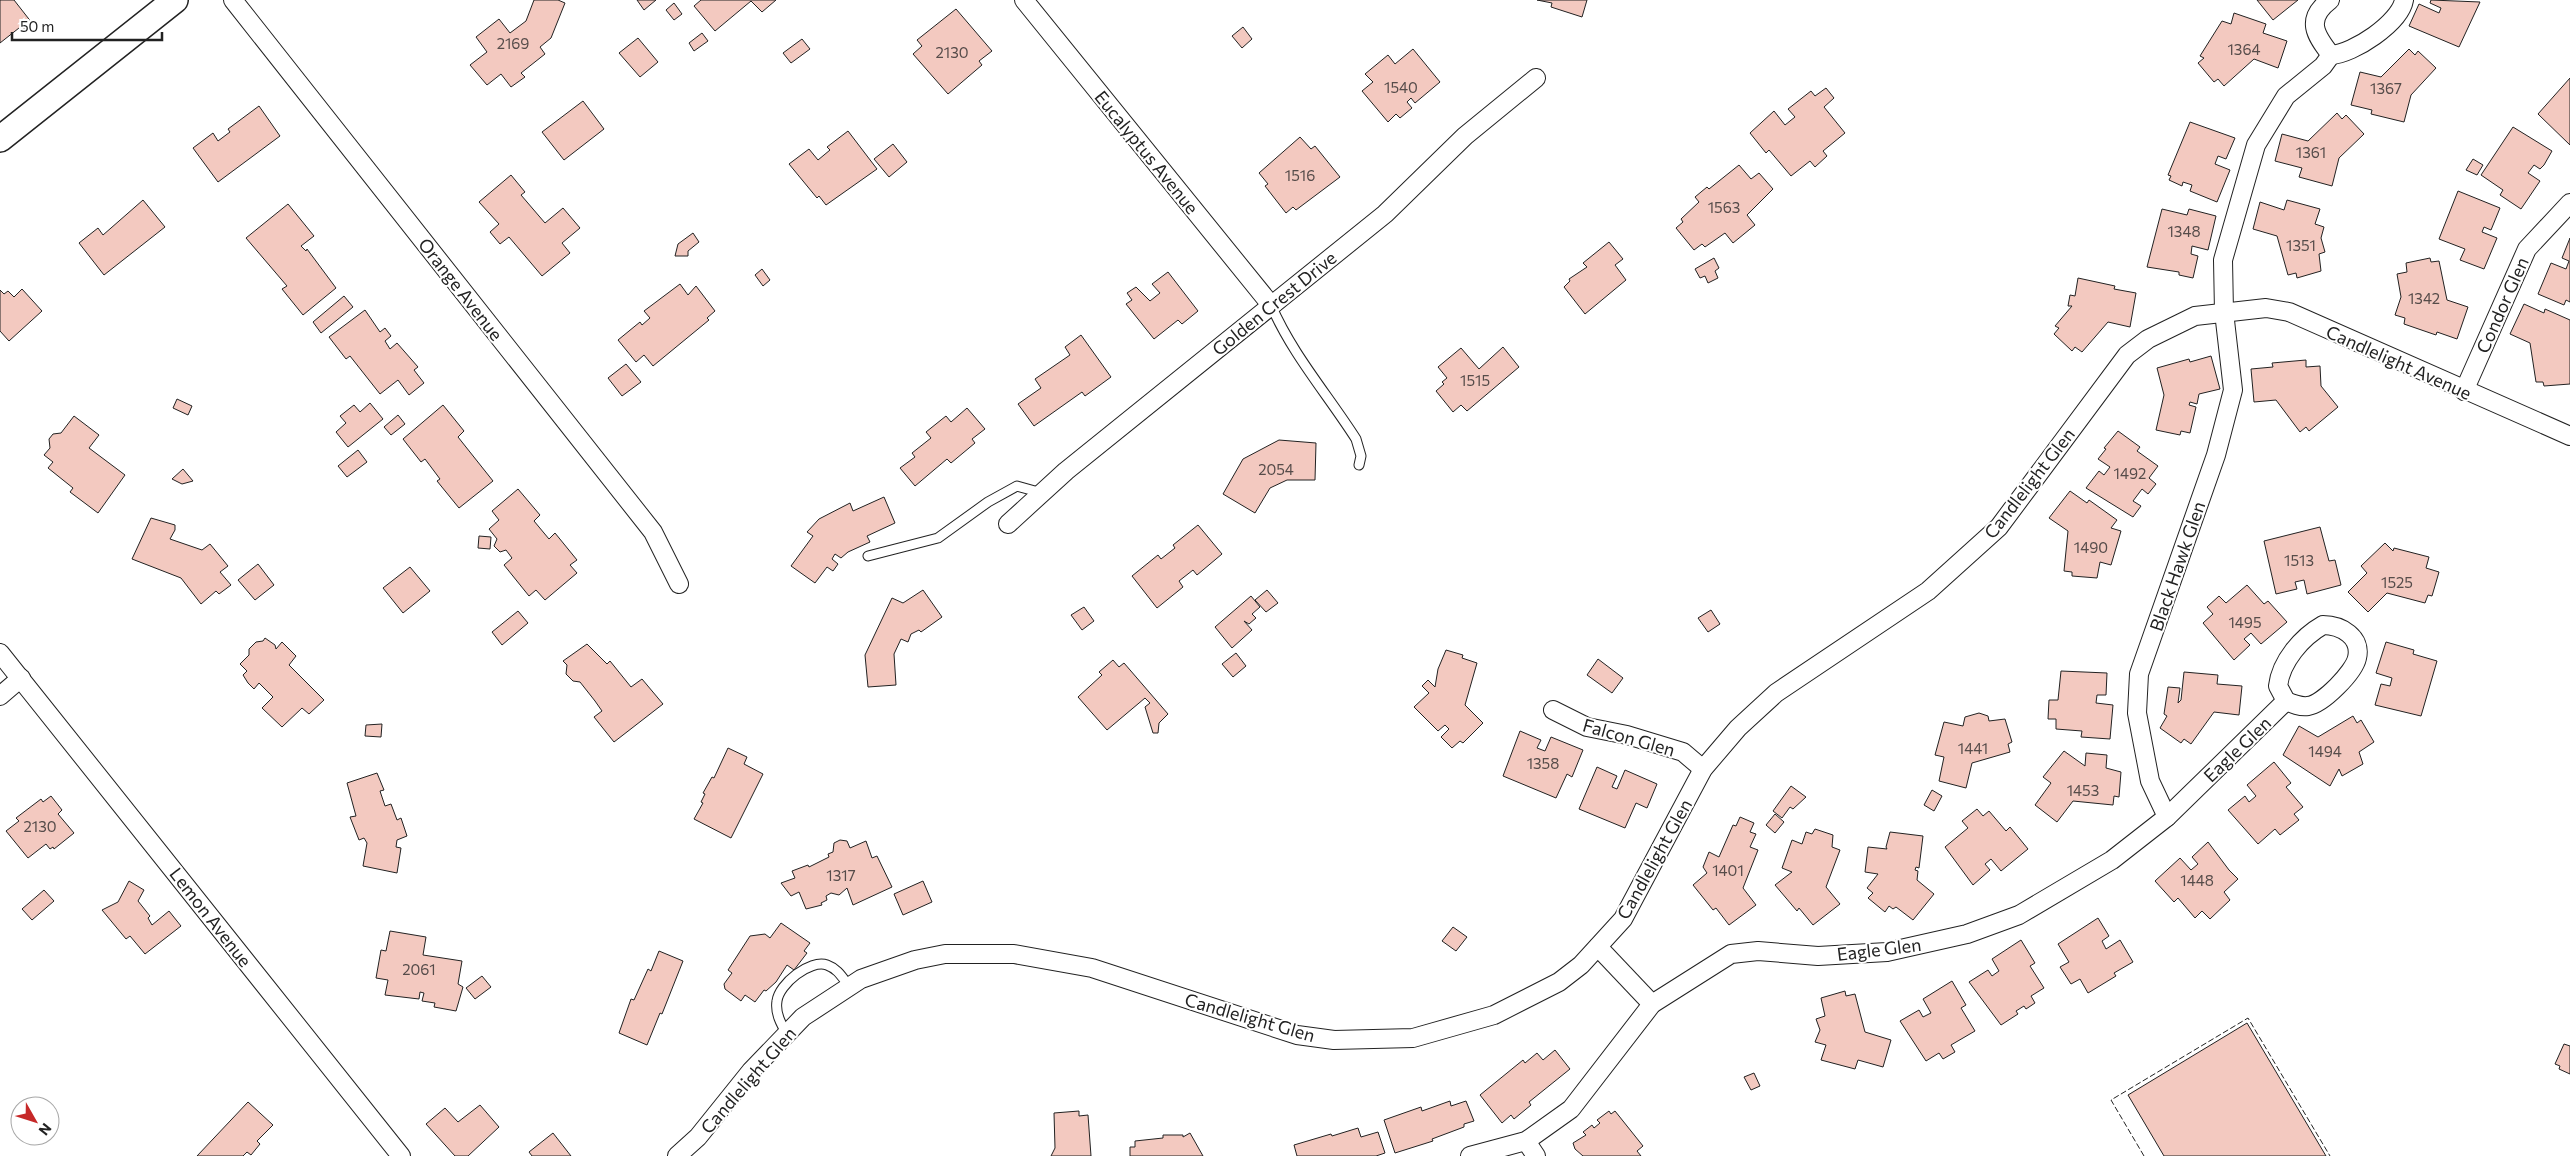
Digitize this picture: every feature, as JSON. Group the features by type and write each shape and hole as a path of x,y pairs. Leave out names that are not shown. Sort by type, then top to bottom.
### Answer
{"street":[{"path":"0,139 175,0"},
{"name":"Orange Avenue","path":"233,0 653,532 679,584"},
{"name":"Eucalyptus Avenue","path":"1024,0 1271,305"},
{"path":"2330,0 2317,13 2314,24 2315,34 2331,55 2341,54 2354,49 2397,17 2404,0"},
{"name":"Black Hawk Glen","path":"2167,817 2150,781 2140,732 2137,713 2139,674 2225,425 2233,390 2224,312 2224,260 2256,145 2286,96 2323,66 2331,55"},
{"name":"Golden Crest Drive","path":"1008,524 1066,471 1385,214 1465,136 1536,78"},
{"name":"Condor Glen","path":"2464,391 2526,249 2570,203"},
{"name":"Candlelight Avenue","path":"2224,312 2266,308 2289,312 2464,391 2570,436"},
{"name":"Candlelight Glen","path":"677,1156 698,1137 750,1071 803,1017 861,979 915,960 945,954 1014,954 1092,968 1297,1035 1334,1040 1413,1038 1494,1016 1558,982 1598,947 1623,919 1703,769 1738,728 1776,693 1928,591 1999,527 2127,355 2148,339 2195,316 2224,312"},
{"name":"Eagle Glen","path":"2323,625 2334,625 2344,629 2352,636 2357,646 2357,658 2353,667 2322,701 2309,706 2298,706 2286,701 2278,686 2283,664 2313,630 2323,625"},
{"name":"Lemon Avenue","path":"0,653 401,1156"},
{"path":"0,696 21,678"},
{"name":"Eagle Glen","path":"1470,1156 1531,1148 1571,1109 1652,1004 1731,954 1758,951 1818,956 1888,952 1968,934 2019,915 2112,860 2167,817 2286,701"},
{"name":"Falcon Glen","path":"1553,710 1587,727 1627,735 1682,752 1703,769"},
{"path":"1598,947 1652,1004"}],"lane":[{"path":"1271,305 1280,326 1356,439 1361,456 1359,465"},
{"path":"868,556 938,538 988,502 1017,486 1043,493"},
{"path":"787,1034 778,1018 776,1000 787,982 803,968 824,964 837,969 849,986"}],"building":[{"path":"0,0 14,0 32,23 21,31 19,28 0,43"},
{"path":"534,0 558,0 565,3 551,38 540,47 545,54 521,73 525,77 511,87 501,74 487,85 470,65 487,52 476,37 499,19 510,33 526,21"},
{"path":"637,0 656,0 644,10"},
{"path":"701,0 776,0 762,12 751,1 715,31 694,6"},
{"path":"1537,0 1587,0 1582,17 1551,7 1552,3"},
{"path":"2257,0 2298,0 2273,20"},
{"path":"2431,0 2480,2 2459,47 2409,26 2419,4 2439,13 2441,8 2430,3"},
{"path":"674,3 682,14 674,20 666,10"},
{"path":"956,9 992,51 979,61 982,65 948,94 913,54 922,46 917,40"},
{"path":"2234,13 2266,24 2263,33 2287,41 2278,68 2254,59 2224,86 2218,79 2214,82 2198,63 2204,58 2200,56 2222,21 2231,24"},
{"path":"1243,27 1252,39 1242,48 1232,36"},
{"path":"702,33 708,41 694,51 689,43"},
{"path":"638,38 658,62 640,77 619,53"},
{"path":"802,39 810,49 791,63 783,53"},
{"path":"1413,49 1440,82 1415,103 1411,98 1407,102 1412,108 1400,118 1396,114 1388,122 1362,91 1373,82 1365,74 1388,55 1395,64"},
{"path":"2409,49 2415,55 2418,51 2436,68 2411,95 2404,122 2371,114 2372,110 2351,105 2360,72 2381,77"},
{"path":"2570,78 2570,145 2538,114"},
{"path":"1826,88 1834,98 1824,107 1845,133 1823,151 1827,156 1815,167 1810,161 1791,176 1769,150 1766,153 1750,133 1774,111 1785,125 1795,117 1788,109 1811,91 1815,96"},
{"path":"583,101 604,129 564,160 542,132"},
{"path":"259,106 280,136 218,182 193,148 213,133 218,141 230,132 228,129"},
{"path":"2337,113 2342,119 2346,115 2364,134 2339,158 2332,186 2299,177 2302,168 2275,161 2282,134 2308,141"},
{"path":"2190,122 2235,138 2226,159 2218,156 2215,164 2230,170 2217,202 2190,191 2192,185 2183,182 2182,186 2169,180 2171,176 2168,175"},
{"path":"2513,127 2552,151 2540,169 2534,165 2528,173 2540,181 2521,209 2500,195 2503,190 2481,175"},
{"path":"848,131 877,169 826,205 819,196 817,198 789,164 809,149 818,160 830,150 827,147"},
{"path":"1300,137 1311,149 1315,146 1340,177 1296,210 1293,207 1286,213 1265,186 1268,184 1259,173"},
{"path":"893,144 907,162 889,177 874,159"},
{"path":"2473,159 2483,165 2477,175 2466,170"},
{"path":"1739,165 1751,179 1759,173 1773,189 1747,215 1755,225 1733,243 1725,233 1705,247 1702,244 1694,250 1676,228 1683,222 1681,219 1699,202 1695,197 1707,187 1709,189"},
{"path":"511,175 525,192 521,195 545,223 563,208 580,228 562,243 570,253 542,276 509,237 500,244 490,232 499,224 479,202"},
{"path":"2458,191 2500,208 2491,230 2484,227 2482,232 2497,238 2484,269 2460,260 2465,249 2439,239"},
{"path":"143,200 165,227 104,275 79,243 98,228 103,235"},
{"path":"2287,200 2320,209 2315,224 2324,227 2321,238 2325,252 2319,254 2321,271 2297,278 2296,273 2288,275 2277,236 2253,229 2260,202 2284,210"},
{"path":"288,204 314,236 301,246 306,251 307,249 336,288 303,315 282,289 287,286 246,238"},
{"path":"2162,209 2187,215 2189,209 2216,216 2208,250 2192,246 2191,254 2198,256 2193,278 2179,275 2179,272 2147,267"},
{"path":"693,233 699,242 688,251 688,256 675,256 678,244"},
{"path":"2570,238 2570,302 2566,300 2564,305 2538,294 2551,263 2566,269 2569,261 2562,258"},
{"path":"1609,242 1623,259 1615,265 1626,280 1585,314 1564,287 1570,281 1569,279 1587,267 1583,263"},
{"path":"1714,258 1719,268 1715,271 1718,278 1708,283 1705,276 1700,278 1695,269"},
{"path":"2430,258 2431,262 2439,261 2447,300 2468,307 2457,339 2437,332 2436,335 2404,324 2405,318 2395,315 2401,297 2397,274 2407,272 2406,263"},
{"path":"762,269 770,280 763,286 755,275"},
{"path":"1168,272 1198,311 1182,324 1178,320 1154,339 1126,304 1132,300 1127,293 1136,287 1150,301 1160,293 1152,284"},
{"path":"2078,278 2115,286 2114,289 2136,293 2130,327 2108,322 2082,352 2075,347 2072,351 2054,334 2059,328 2055,326 2072,306 2068,306 2070,295 2075,296"},
{"path":"680,284 688,295 696,286 715,311 707,318 709,320 653,366 644,355 636,362 618,340 640,322 642,325 650,318 644,311"},
{"path":"22,289 42,311 9,341 0,331 0,290 4,294 8,291 14,297"},
{"path":"344,296 353,307 321,333 313,322"},
{"path":"2524,304 2544,313 2545,309 2570,320 2570,384 2544,386 2543,382 2536,382 2530,343 2510,334"},
{"path":"365,310 380,332 385,328 391,336 385,341 390,349 397,343 418,367 414,370 424,383 409,395 398,380 380,394 350,356 346,359 329,337"},
{"path":"1081,335 1111,377 1085,396 1082,392 1034,426 1018,404 1041,388 1035,379 1070,355 1065,347"},
{"path":"1503,347 1519,367 1467,411 1461,405 1453,412 1436,391 1444,384 1442,382 1447,378 1438,367 1461,348 1479,369"},
{"path":"2211,356 2220,389 2199,394 2197,404 2190,402 2189,405 2196,407 2190,433 2181,431 2180,435 2156,430 2164,395 2157,368 2189,359 2190,362"},
{"path":"2306,360 2306,367 2320,366 2321,386 2338,407 2309,431 2306,427 2300,432 2276,400 2254,402 2251,369 2273,367 2272,363"},
{"path":"626,364 641,382 622,396 608,378"},
{"path":"177,399 192,406 188,415 173,408"},
{"path":"370,403 383,419 348,447 336,432 346,423 340,416 354,405 360,412"},
{"path":"443,405 464,431 458,437 493,481 459,508 437,481 440,479 425,459 421,462 403,439"},
{"path":"967,408 985,429 972,439 975,443 951,463 947,459 915,486 900,468 915,457 912,453 931,438 926,432 946,416 951,422"},
{"path":"398,415 405,424 391,435 384,427"},
{"path":"74,416 99,435 89,448 125,475 98,513 70,492 73,488 48,468 53,462 44,455 50,448 49,439 53,434 61,433"},
{"path":"2118,431 2140,447 2137,451 2158,466 2149,478 2156,484 2148,494 2142,489 2133,501 2141,506 2133,517 2086,488 2099,471 2104,475 2110,467 2098,459 2106,449 2104,448"},
{"path":"1279,440 1316,443 1315,480 1287,480 1270,488 1255,513 1223,494 1243,459"},
{"path":"358,450 367,462 347,477 338,466"},
{"path":"183,469 193,481 182,484 172,479"},
{"path":"518,489 540,515 534,521 549,539 555,533 577,560 570,565 577,573 545,600 536,590 529,596 504,565 512,558 506,550 500,552 494,546 497,539 489,529 499,520 492,511"},
{"path":"2070,491 2087,503 2089,500 2117,520 2111,528 2121,531 2111,565 2100,562 2097,578 2072,576 2072,572 2064,571 2068,531 2049,518"},
{"path":"884,497 895,523 867,536 870,542 848,552 841,558 835,554 832,559 838,564 833,571 827,567 815,583 791,566 813,536 807,532 819,519 850,503 853,511"},
{"path":"151,518 175,525 175,530 170,539 202,550 210,544 228,566 220,572 231,585 219,594 216,591 201,604 181,578 132,559"},
{"path":"1198,525 1222,554 1197,575 1193,570 1179,581 1183,587 1157,608 1132,576 1158,555 1161,559 1175,548 1173,545"},
{"path":"2320,527 2329,561 2335,560 2341,585 2307,594 2304,580 2295,582 2297,589 2276,594 2264,541"},
{"path":"479,536 491,537 490,549 478,548"},
{"path":"2385,543 2393,551 2394,548 2429,557 2426,568 2439,572 2432,596 2428,595 2425,603 2387,593 2368,612 2348,592 2367,573 2361,566"},
{"path":"258,564 274,585 255,600 238,580"},
{"path":"410,567 430,591 403,613 383,588"},
{"path":"2247,585 2264,604 2268,601 2287,622 2261,644 2251,633 2244,639 2250,645 2234,660 2203,623 2213,614 2207,607 2219,596 2226,603"},
{"path":"923,590 942,617 921,632 919,630 911,634 908,642 901,639 894,654 896,685 868,687 865,655 892,598 903,603"},
{"path":"1267,590 1278,603 1266,612 1255,600"},
{"path":"1251,596 1260,607 1252,614 1256,618 1249,624 1244,621 1252,630 1232,648 1215,627"},
{"path":"1084,607 1094,621 1082,630 1071,615"},
{"path":"1711,610 1720,624 1708,632 1698,618"},
{"path":"518,611 528,623 502,645 492,632"},
{"path":"265,638 275,645 276,649 282,642 296,656 289,665 324,700 309,714 302,708 282,727 262,708 273,697 259,683 254,689 248,683 243,675 247,671 240,664 249,655 249,649 256,642 263,641"},
{"path":"2386,642 2414,650 2413,654 2437,661 2421,716 2375,705 2381,684 2390,686 2392,678 2376,673"},
{"path":"587,644 607,664 610,661 631,687 642,679 663,704 614,742 594,717 602,711 595,701 580,682 573,681 566,674 567,665 563,661"},
{"path":"1446,650 1463,655 1462,658 1477,663 1465,705 1483,723 1463,743 1460,741 1452,748 1441,737 1449,729 1445,725 1438,731 1414,707 1429,693 1422,686 1428,680 1435,687 1438,669"},
{"path":"1236,653 1246,666 1233,677 1222,664"},
{"path":"1598,659 1623,678 1612,693 1587,675"},
{"path":"1113,660 1119,667 1124,663 1168,714 1159,723 1158,733 1153,733 1145,707 1150,703 1145,698 1107,730 1078,697 1102,675 1099,672"},
{"path":"2061,671 2107,673 2106,695 2097,695 2096,703 2113,705 2110,739 2081,737 2082,731 2056,729 2056,719 2048,719 2049,700 2058,700"},
{"path":"2184,672 2218,675 2217,684 2242,686 2239,715 2214,712 2191,744 2184,739 2181,743 2160,728 2167,716 2164,714 2168,687 2180,688 2178,703 2181,700"},
{"path":"1979,713 1988,716 1989,721 2005,719 2012,742 2008,744 2010,752 1972,763 1966,788 1939,781 1944,757 1935,755 1944,722 1963,726 1965,717"},
{"path":"2353,716 2357,723 2361,720 2374,742 2359,752 2363,764 2342,776 2339,769 2330,786 2283,755 2299,726 2318,737"},
{"path":"382,724 381,737 365,736 366,725"},
{"path":"1520,731 1541,740 1537,748 1545,751 1551,737 1583,750 1572,777 1567,774 1556,798 1503,776"},
{"path":"728,748 747,757 744,764 763,774 731,838 694,819 703,803 701,802 705,794 703,793 712,777 714,778"},
{"path":"2064,751 2085,766 2086,753 2107,755 2106,768 2121,772 2119,797 2114,796 2113,805 2073,801 2057,822 2035,805 2051,783 2043,777"},
{"path":"2274,762 2291,783 2286,787 2303,807 2294,814 2299,820 2280,835 2275,829 2258,844 2228,810 2245,796 2249,802 2256,796 2247,785"},
{"path":"1597,767 1617,776 1612,787 1617,789 1625,770 1657,784 1647,808 1636,803 1625,828 1579,809"},
{"path":"377,773 384,790 380,791 385,806 391,804 397,820 401,818 407,836 397,840 396,847 401,848 397,873 363,866 367,843 364,838 359,840 350,817 356,816 347,783"},
{"path":"1791,786 1806,797 1793,809 1790,807 1782,818 1773,811"},
{"path":"1932,790 1942,796 1934,811 1924,805"},
{"path":"51,796 62,810 58,814 74,833 54,849 53,847 50,849 46,844 28,858 6,831 19,821 16,818 41,799 43,802"},
{"path":"1977,809 1983,816 1989,811 2006,831 2010,827 2028,849 2001,871 1991,859 1985,864 1990,870 1973,885 1945,847 1968,828 1962,821"},
{"path":"1775,814 1784,822 1775,833 1766,825"},
{"path":"1740,817 1754,823 1750,832 1756,834 1750,847 1758,850 1743,888 1756,905 1729,925 1716,908 1713,910 1693,885 1707,873 1703,867 1709,852 1719,857 1733,825 1736,826"},
{"path":"1815,829 1833,835 1832,847 1840,850 1826,887 1840,904 1813,925 1799,908 1797,911 1775,885 1792,872 1782,868 1792,840 1802,844 1806,832 1812,834"},
{"path":"1890,832 1923,836 1919,868 1916,867 1915,870 1918,871 1917,880 1934,894 1913,920 1896,907 1893,909 1889,906 1885,912 1868,898 1873,893 1867,888 1878,874 1865,872 1868,847 1887,849"},
{"path":"840,840 847,841 850,848 866,841 872,858 877,856 892,887 853,905 847,888 839,895 831,893 826,896 827,900 821,903 822,905 806,909 799,892 791,896 781,883 795,878 792,871 808,865 809,867 829,857 828,854 833,852 834,843"},
{"path":"2208,842 2238,879 2224,892 2230,900 2210,919 2202,911 2195,918 2178,898 2174,902 2155,881 2180,858 2191,870 2198,864 2192,857"},
{"path":"129,881 144,890 138,901 150,916 148,918 152,925 169,911 181,926 145,954 130,936 126,939 102,910 118,902"},
{"path":"923,881 932,902 903,915 894,894"},
{"path":"44,890 54,901 32,920 22,909"},
{"path":"2098,918 2109,936 2102,941 2106,949 2120,940 2133,962 2114,973 2116,976 2088,993 2080,979 2071,984 2060,967 2069,962 2058,944"},
{"path":"781,923 810,943 804,951 807,953 794,970 787,965 776,982 766,991 764,990 755,1002 745,995 741,1001 725,989 724,984 732,973 728,970 750,936 765,934 770,938"},
{"path":"1453,927 1467,937 1456,951 1442,941"},
{"path":"390,931 426,937 423,955 462,961 458,984 463,987 456,1011 434,1007 435,1003 422,1001 424,993 420,992 419,999 385,995 388,980 376,978 381,950 386,951"},
{"path":"2021,940 2035,963 2030,966 2044,988 2031,996 2035,1003 2026,1009 2024,1006 2016,1011 2018,1014 2001,1025 1969,982 1988,970 1992,976 1999,971 1992,959"},
{"path":"659,951 683,961 662,1014 660,1013 647,1045 619,1033 631,999 634,1000 648,969 651,971"},
{"path":"482,976 491,987 475,999 466,988"},
{"path":"1952,981 1966,1005 1961,1008 1975,1031 1951,1045 1955,1052 1943,1059 1939,1053 1926,1061 1900,1021 1919,1010 1923,1017 1931,1013 1923,999"},
{"path":"1845,991 1846,996 1855,994 1865,1032 1891,1040 1883,1067 1858,1060 1855,1069 1821,1060 1826,1045 1815,1042 1820,1030 1816,1019 1825,1016 1821,998"},
{"path":"2247,1023 2326,1156 2164,1156 2128,1095"},
{"path":"2564,1044 2570,1046 2570,1074 2559,1069 2560,1066 2555,1064"},
{"path":"1555,1050 1570,1069 1529,1102 1531,1105 1514,1119 1511,1115 1502,1123 1480,1095 1523,1060 1525,1063 1537,1053 1543,1060"},
{"path":"1754,1073 1760,1086 1751,1090 1744,1077"},
{"path":"1450,1101 1451,1106 1466,1101 1474,1121 1464,1124 1464,1127 1432,1139 1433,1141 1395,1153 1384,1120 1421,1107 1422,1111"},
{"path":"248,1102 273,1125 257,1141 260,1144 251,1155 247,1152 243,1156 197,1156"},
{"path":"480,1105 499,1127 468,1156 455,1156 426,1124 445,1108 458,1122"},
{"path":"1079,1111 1079,1116 1088,1115 1091,1156 1051,1156 1055,1148 1054,1113"},
{"path":"1609,1111 1611,1114 1615,1111 1643,1146 1637,1151 1641,1156 1583,1156 1575,1149 1573,1143 1586,1135 1583,1132 1592,1125 1594,1128 1600,1123 1597,1120"},
{"path":"1358,1128 1361,1137 1378,1132 1385,1153 1376,1156 1297,1156 1294,1145"},
{"path":"553,1133 571,1156 532,1156 529,1152"},
{"path":"1190,1133 1203,1156 1130,1156 1130,1147 1135,1147 1135,1141 1163,1138 1163,1135 1183,1135 1183,1137"}],"fence":[{"path":"2144,1156 2111,1100 2248,1018 2330,1156"}]}
